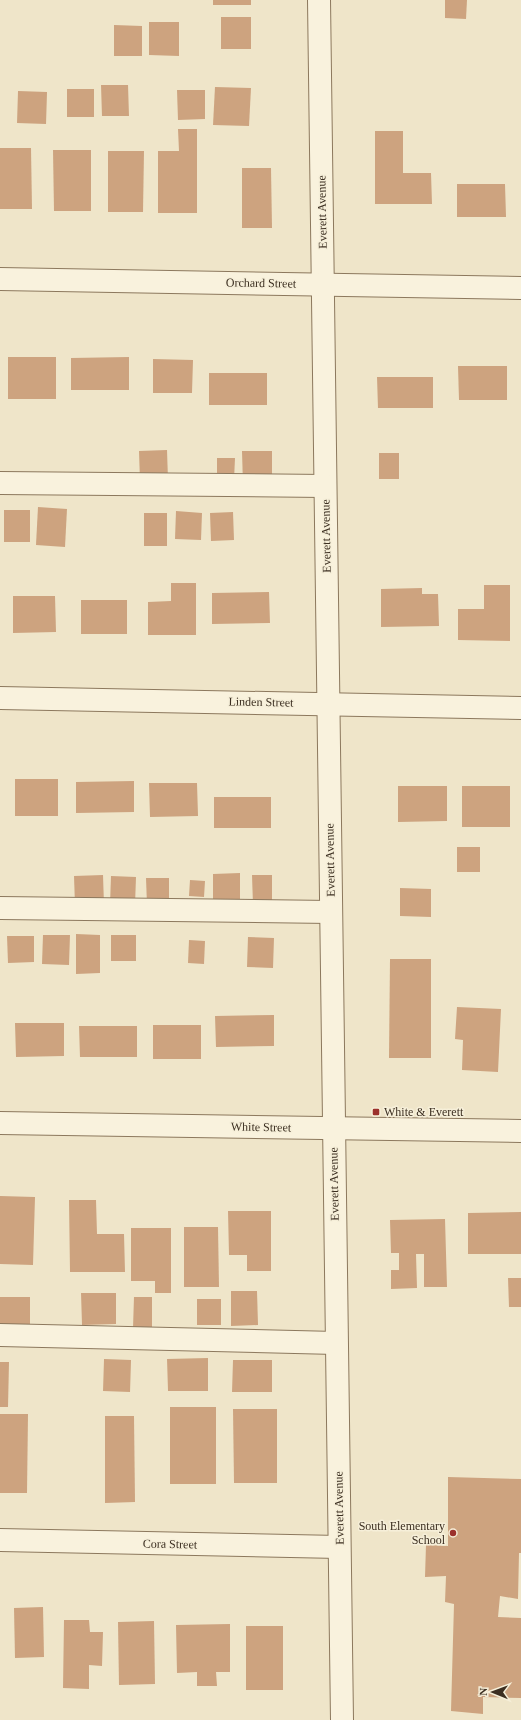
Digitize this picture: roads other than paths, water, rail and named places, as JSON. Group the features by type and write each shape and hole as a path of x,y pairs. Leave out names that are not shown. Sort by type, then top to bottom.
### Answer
{"street":[{"name":"Everett Avenue","path":"319,0 342,1720"},
{"name":"Orchard Street","path":"0,279 521,288"},
{"path":"0,483 325,486"},
{"name":"Linden Street","path":"0,698 521,708"},
{"path":"0,908 331,912"},
{"name":"White Street","path":"0,1123 521,1131"},
{"path":"0,1335 336,1343"},
{"name":"Cora Street","path":"0,1540 339,1547"}],"place":[{"name":"White & Everett","path":"376,1112"},
{"name":"South Elementary School","path":"453,1533"}]}
